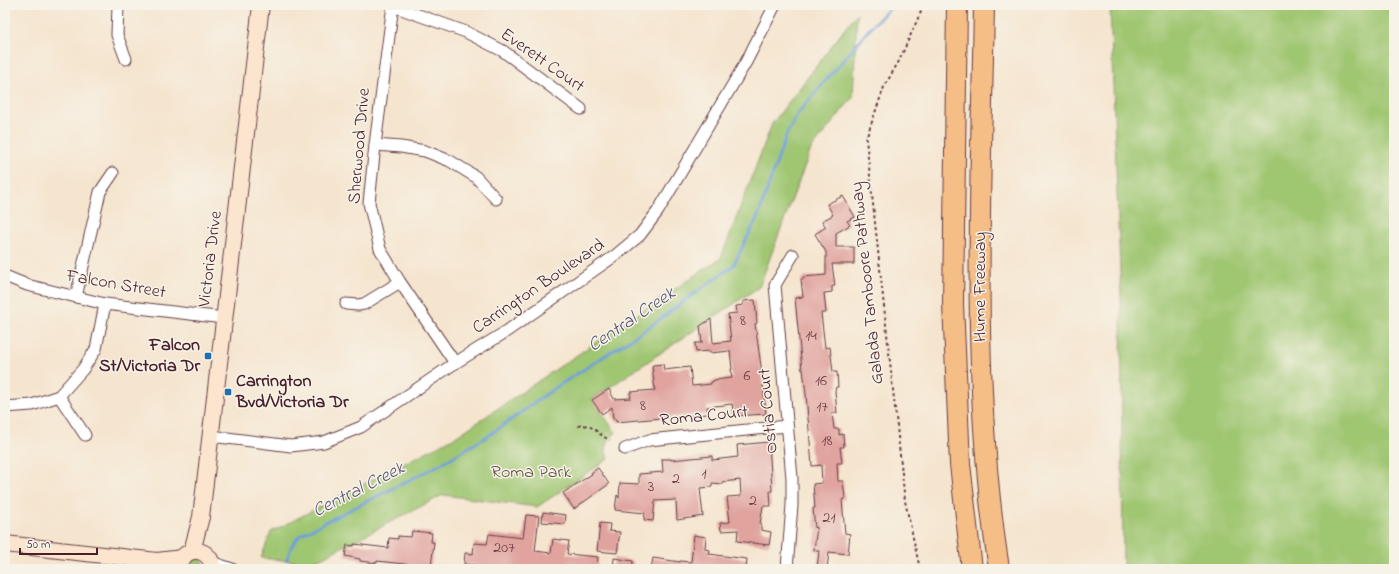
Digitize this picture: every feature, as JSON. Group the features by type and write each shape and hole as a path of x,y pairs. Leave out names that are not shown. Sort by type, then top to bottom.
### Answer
{"highway":[{"name":"Hume Freeway","path":"957,5 953,304 960,464 972,569"},
{"name":"Hume Freeway","path":"984,5 979,306 986,467 999,569"}],"street":[{"path":"118,5 117,35 126,59"},
{"name":"Victoria Drive","path":"194,562 211,436 260,5"},
{"name":"Carrington Boulevard","path":"211,436 291,446 324,442 361,427 455,363 504,333 616,255 640,235 658,211 746,62 775,5"},
{"name":"Sherwood Drive","path":"393,6 369,203 380,249 400,282 455,363"},
{"name":"Everett Court","path":"393,6 466,32 503,51 582,109"},
{"path":"375,145 425,151 450,161 476,177 496,199"},
{"path":"76,297 100,192 113,173"},
{"name":"Ostia Court","path":"787,569 792,505 792,478 775,286 793,255"},
{"name":"Falcon Street","path":"5,276 27,285 105,304 224,318"},
{"path":"346,304 364,304 400,282"},
{"path":"5,407 32,405 59,396 83,369 96,349 105,304"},
{"path":"59,396 85,435"},
{"name":"Roma Court","path":"625,449 649,440 787,426"},
{"path":"5,544 157,561 194,562 232,569"}],"path":[{"name":"Galada Tamboore Pathway","path":"920,569 905,501 866,139 884,87 899,61 924,5"},
{"path":"578,426 583,424 589,425 605,438 610,440"}],"green space":[{"path":"1110,5 1394,5 1394,569 1123,569 1121,298"},
{"name":"Roma Park","path":"857,13 853,97 811,149 759,287 592,399 616,433 610,438 607,444 606,451 608,459 537,507 443,495 311,563 261,558 271,532 457,436 721,258 772,124"},
{"path":"196,557 203,561 205,569 187,569 188,561"}],"building":[{"path":"843,196 855,217 847,221 850,225 836,233 836,247 854,247 854,264 832,264 835,286 832,286 832,292 824,293 826,313 821,313 825,348 830,347 833,372 837,372 838,387 836,387 835,391 837,413 832,413 834,429 839,429 839,435 843,434 844,447 840,447 842,463 837,463 838,481 843,481 845,499 842,500 845,533 850,534 848,554 829,552 827,569 817,569 819,551 814,550 817,527 815,528 813,484 822,483 821,465 812,466 806,394 803,369 802,370 795,298 803,297 801,279 804,279 803,277 826,275 826,252 815,234 826,227 822,221 833,215 827,204"},
{"path":"755,300 757,323 755,324 766,414 734,416 732,404 707,407 708,414 616,422 616,419 613,419 612,407 602,414 592,400 609,389 614,399 631,398 630,392 655,390 653,365 663,364 664,370 690,367 692,386 711,384 714,380 732,378 730,351 710,353 710,351 696,352 695,343 702,343 700,326 711,319 713,343 731,341 728,314 737,313 736,306 743,305 743,301"},
{"path":"769,442 772,491 770,491 771,506 763,506 760,524 761,530 771,532 769,545 737,541 738,530 721,531 720,523 730,522 727,497 741,496 740,480 722,482 723,484 712,483 712,487 700,488 703,516 677,520 676,500 655,501 653,521 644,520 645,513 615,510 617,495 619,498 620,483 639,484 639,474 663,472 662,459 671,460 712,456 712,460 738,457 737,445"},
{"path":"598,468 609,484 574,509 563,493 592,474 591,473"},
{"path":"543,512 566,515 565,524 542,522"},
{"path":"526,515 539,516 535,551 551,553 553,539 569,541 567,554 598,557 597,569 481,569 481,567 476,567 476,565 464,564 465,553 473,554 474,543 487,544 489,534 523,538"},
{"path":"600,523 610,524 609,531 620,532 617,553 597,551"},
{"path":"412,531 432,533 431,542 434,542 431,567 377,561 377,563 360,561 360,559 345,556 347,545 354,546 354,544 388,548 389,538 398,539 398,536 411,537"},
{"path":"694,535 706,537 705,549 710,550 709,554 747,559 746,569 651,569 653,558 691,562"},
{"path":"614,558 633,561 632,569 613,569"}],"waterway":[{"name":"Central Creek","path":"287,559 291,547 300,535 441,464 488,436 555,388 651,326 733,266 758,216 787,133 798,113 873,25 893,5"}],"place":[{"name":"Falcon St/Victoria Dr","path":"208,356"},
{"name":"Carrington Bvd/Victoria Dr","path":"228,392"}]}
